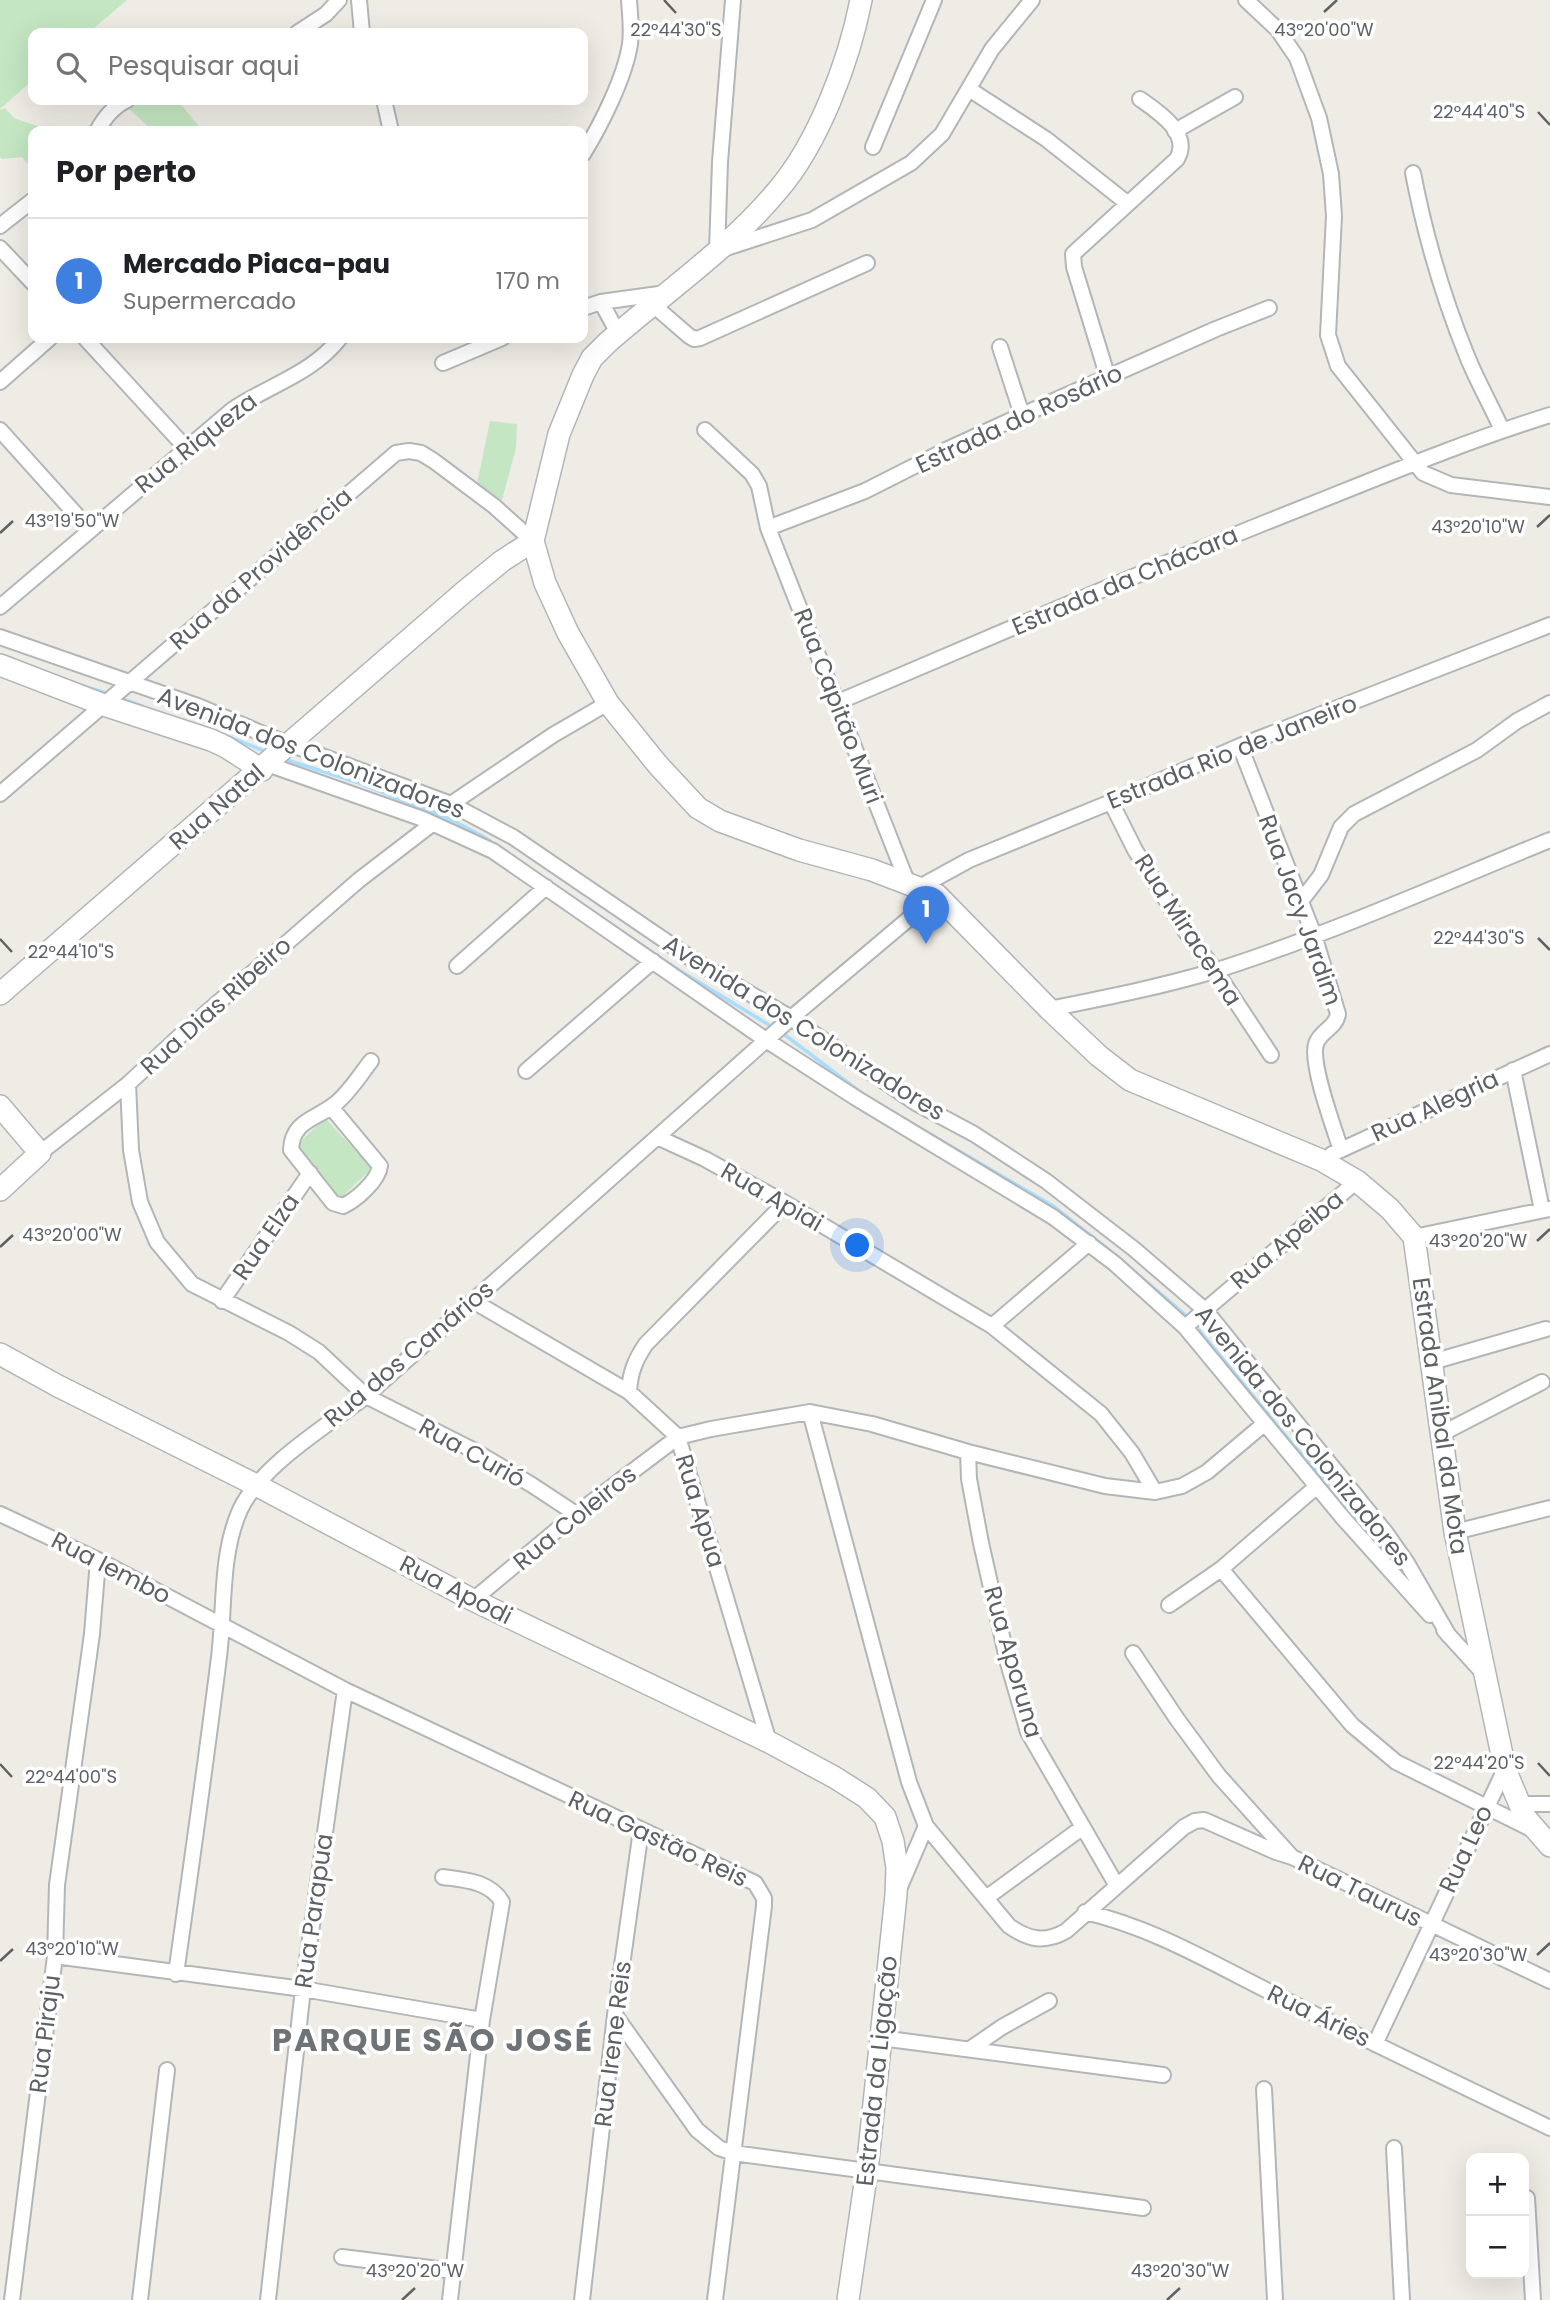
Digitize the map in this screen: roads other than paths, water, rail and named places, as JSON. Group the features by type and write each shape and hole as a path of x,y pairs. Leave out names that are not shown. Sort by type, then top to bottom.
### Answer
{"street":[{"path":"305,28 326,14 339,0"},
{"path":"359,0 362,28"},
{"path":"588,146 599,128 626,62 631,31 629,0"},
{"path":"717,251 720,162 733,0"},
{"path":"861,0 843,64 818,124 779,189 717,251 592,358 559,433 533,541 545,583 568,633 608,703 698,808 720,821 799,850 872,870 921,889 1099,1056 1130,1080 1321,1160 1357,1181 1390,1209 1414,1237 1546,1209 1513,1070"},
{"path":"873,147 934,0"},
{"path":"717,251 812,220 911,163 942,134 1008,27 1032,0"},
{"path":"1246,0 1278,30 1297,58 1319,118 1331,174 1334,216 1328,335 1332,354 1346,379 1423,473 1451,485 1550,497"},
{"path":"969,89 1046,139 1127,203"},
{"path":"1175,131 1235,97"},
{"path":"1108,378 1074,267 1073,254 1177,159 1180,153 1175,131 1164,117 1140,99"},
{"path":"100,126 117,105"},
{"path":"385,105 390,126"},
{"path":"1413,173 1432,255 1449,306 1467,356 1503,430"},
{"path":"0,226 28,204"},
{"path":"0,248 28,278"},
{"path":"659,298 689,336 700,338 867,263"},
{"path":"588,306 601,302 659,298"},
{"path":"601,302 618,333"},
{"name":"Estrada do Rosário","path":"768,528 864,491 1022,415 1269,308"},
{"path":"0,382 44,343"},
{"path":"90,343 186,449"},
{"name":"Rua Riqueza","path":"0,607 232,410 264,389 307,369 326,355 336,343"},
{"path":"443,363 490,343"},
{"path":"1000,347 1022,415"},
{"path":"1413,463 1550,415"},
{"path":"0,430 90,530"},
{"name":"Rua Capitão Muri","path":"705,430 752,474 759,486 768,528 838,702 921,889"},
{"name":"Rua da Providência","path":"0,794 396,453 421,453 434,461 494,506 533,541"},
{"name":"Estrada da Chácara","path":"838,702 1191,552 1413,463"},
{"name":"Rua Natal","path":"0,994 464,592 502,561 533,541"},
{"name":"Estrada Rio de Janeiro","path":"921,889 969,860 1240,746 1550,625"},
{"name":"Avenida dos Colonizadores","path":"0,637 128,685 198,706 275,758 493,850 856,1098 1029,1201 1089,1243 1147,1291 1195,1319 1264,1424 1284,1443 1316,1487 1402,1586 1485,1675"},
{"name":"Avenida dos Colonizadores","path":"0,665 211,740 451,804 513,837 695,961 916,1103 974,1134 1046,1181 1134,1249 1195,1319 1300,1430 1400,1553 1449,1636"},
{"path":"451,804 553,735 608,703"},
{"path":"1301,901 1321,875 1341,827 1354,814 1477,750 1517,721 1550,703"},
{"name":"Rua Jacy Jardim","path":"1240,746 1314,935 1338,1014 1334,1025 1317,1041 1315,1048 1321,1085 1340,1150"},
{"name":"Rua Miracema","path":"1111,802 1135,850 1185,932 1271,1055"},
{"name":"Rua Dias Ribeiro","path":"0,1190 40,1153 128,1084 359,880 432,824"},
{"path":"1049,1009 1144,990 1214,970 1314,935 1550,840"},
{"path":"457,966 546,887"},
{"name":"Rua dos Canários","path":"176,1973 220,1653 226,1565 241,1508 256,1485 284,1458 366,1396 788,1020 921,889"},
{"path":"526,1071 653,961"},
{"name":"Rua Alegria","path":"1321,1160 1550,1054"},
{"name":"Rua Elza","path":"331,1107 380,1166 379,1174 352,1201 343,1206 334,1203 291,1150 291,1142 307,1120 337,1103 371,1061"},
{"name":"Rua Curió","path":"128,1084 131,1150 139,1202 156,1242 180,1273 192,1284 289,1333 319,1352 366,1396 473,1450 576,1514"},
{"path":"0,1107 40,1153"},
{"name":"Rua Apiai","path":"657,1137 705,1159 785,1203 992,1326 1101,1415 1132,1452 1155,1492"},
{"name":"Rua Elza","path":"222,1301 310,1173"},
{"name":"Rua Apeiba","path":"1195,1319 1357,1181"},
{"path":"629,1392 635,1359 646,1344 785,1203"},
{"name":"Estrada Anibal da Mota","path":"1414,1237 1455,1532 1505,1769 1518,1804 1544,1839"},
{"path":"992,1326 1089,1243"},
{"name":"Rua Apua","path":"473,1301 629,1392 678,1437 769,1742"},
{"path":"1432,1362 1546,1329"},
{"name":"Rua Apodi","path":"0,1354 473,1600 769,1742 834,1777 867,1798 885,1817 893,1841"},
{"path":"1441,1434 1542,1382"},
{"path":"678,1437 760,1419 810,1412 872,1424 968,1452 1105,1486 1155,1492 1182,1486 1207,1472 1264,1424"},
{"path":"810,1412 909,1782 926,1826 1009,1926 1021,1935 1035,1940 1053,1938 1066,1931 1117,1886 1099,1850 1083,1827 986,1898"},
{"path":"1284,1443 1300,1430"},
{"name":"Rua Coleiros","path":"473,1600 576,1514 678,1437"},
{"name":"Rua Aporuna","path":"968,1452 969,1479 981,1543 1008,1663 1028,1732 1083,1827"},
{"path":"1169,1605 1221,1569 1316,1487"},
{"path":"1455,1532 1550,1508"},
{"name":"Rua Iembo","path":"0,1514 221,1624"},
{"name":"Rua Piraju","path":"12,2300 55,1956 57,1885 92,1634 97,1560"},
{"path":"1221,1569 1352,1725 1378,1748 1396,1762 1486,1806 1544,1839"},
{"name":"Rua Gastão Reis","path":"221,1624 345,1690 747,1877 760,1888 764,1898 715,2300"},
{"path":"1133,1653 1219,1776 1292,1857"},
{"name":"Rua Parapua","path":"268,2300 303,1989 345,1690"},
{"name":"Rua Leo","path":"1375,2044 1505,1769"},
{"path":"1518,1804 1550,1804"},
{"name":"Rua Taurus","path":"1117,1886 1184,1827 1195,1821 1204,1821 1292,1857 1550,1981"},
{"path":"896,1895 926,1826"},
{"name":"Rua Irene Reis","path":"582,2300 615,2015 641,1830"},
{"name":"Estrada da Ligação","path":"848,2300 867,2170 896,1895 898,1868 893,1841"},
{"path":"443,1877 487,1886 502,1902 482,2020 450,2300"},
{"name":"Rua Áries","path":"1085,1912 1119,1920 1169,1941 1550,2128"},
{"path":"55,1956 303,1989 482,2020"},
{"path":"970,2049 1002,2027 1049,2001"},
{"path":"615,2015 697,2130 719,2148 1143,2208"},
{"path":"881,2038 1163,2075"},
{"path":"139,2300 167,2070"},
{"path":"1265,2089 1275,2300"},
{"path":"1394,2148 1402,2300"},
{"path":"1528,2216 1533,2300"},
{"path":"342,2257 454,2271"}],"waterway":[{"path":"80,685 109,694"},
{"path":"120,698 142,706"},
{"path":"222,734 267,752"},
{"path":"284,759 359,783 452,820 484,837 674,967 774,1028"},
{"path":"781,1032 867,1097"},
{"path":"901,1117 1053,1206 1109,1250"},
{"path":"1120,1259 1189,1318"},
{"path":"1194,1324 1296,1448 1392,1557"}],"place":[{"name":"Mercado Piaca-pau","path":"926,944"}],"district":[{"name":"PARQUE SÃO JOSÉ","path":"433,2040"}]}
